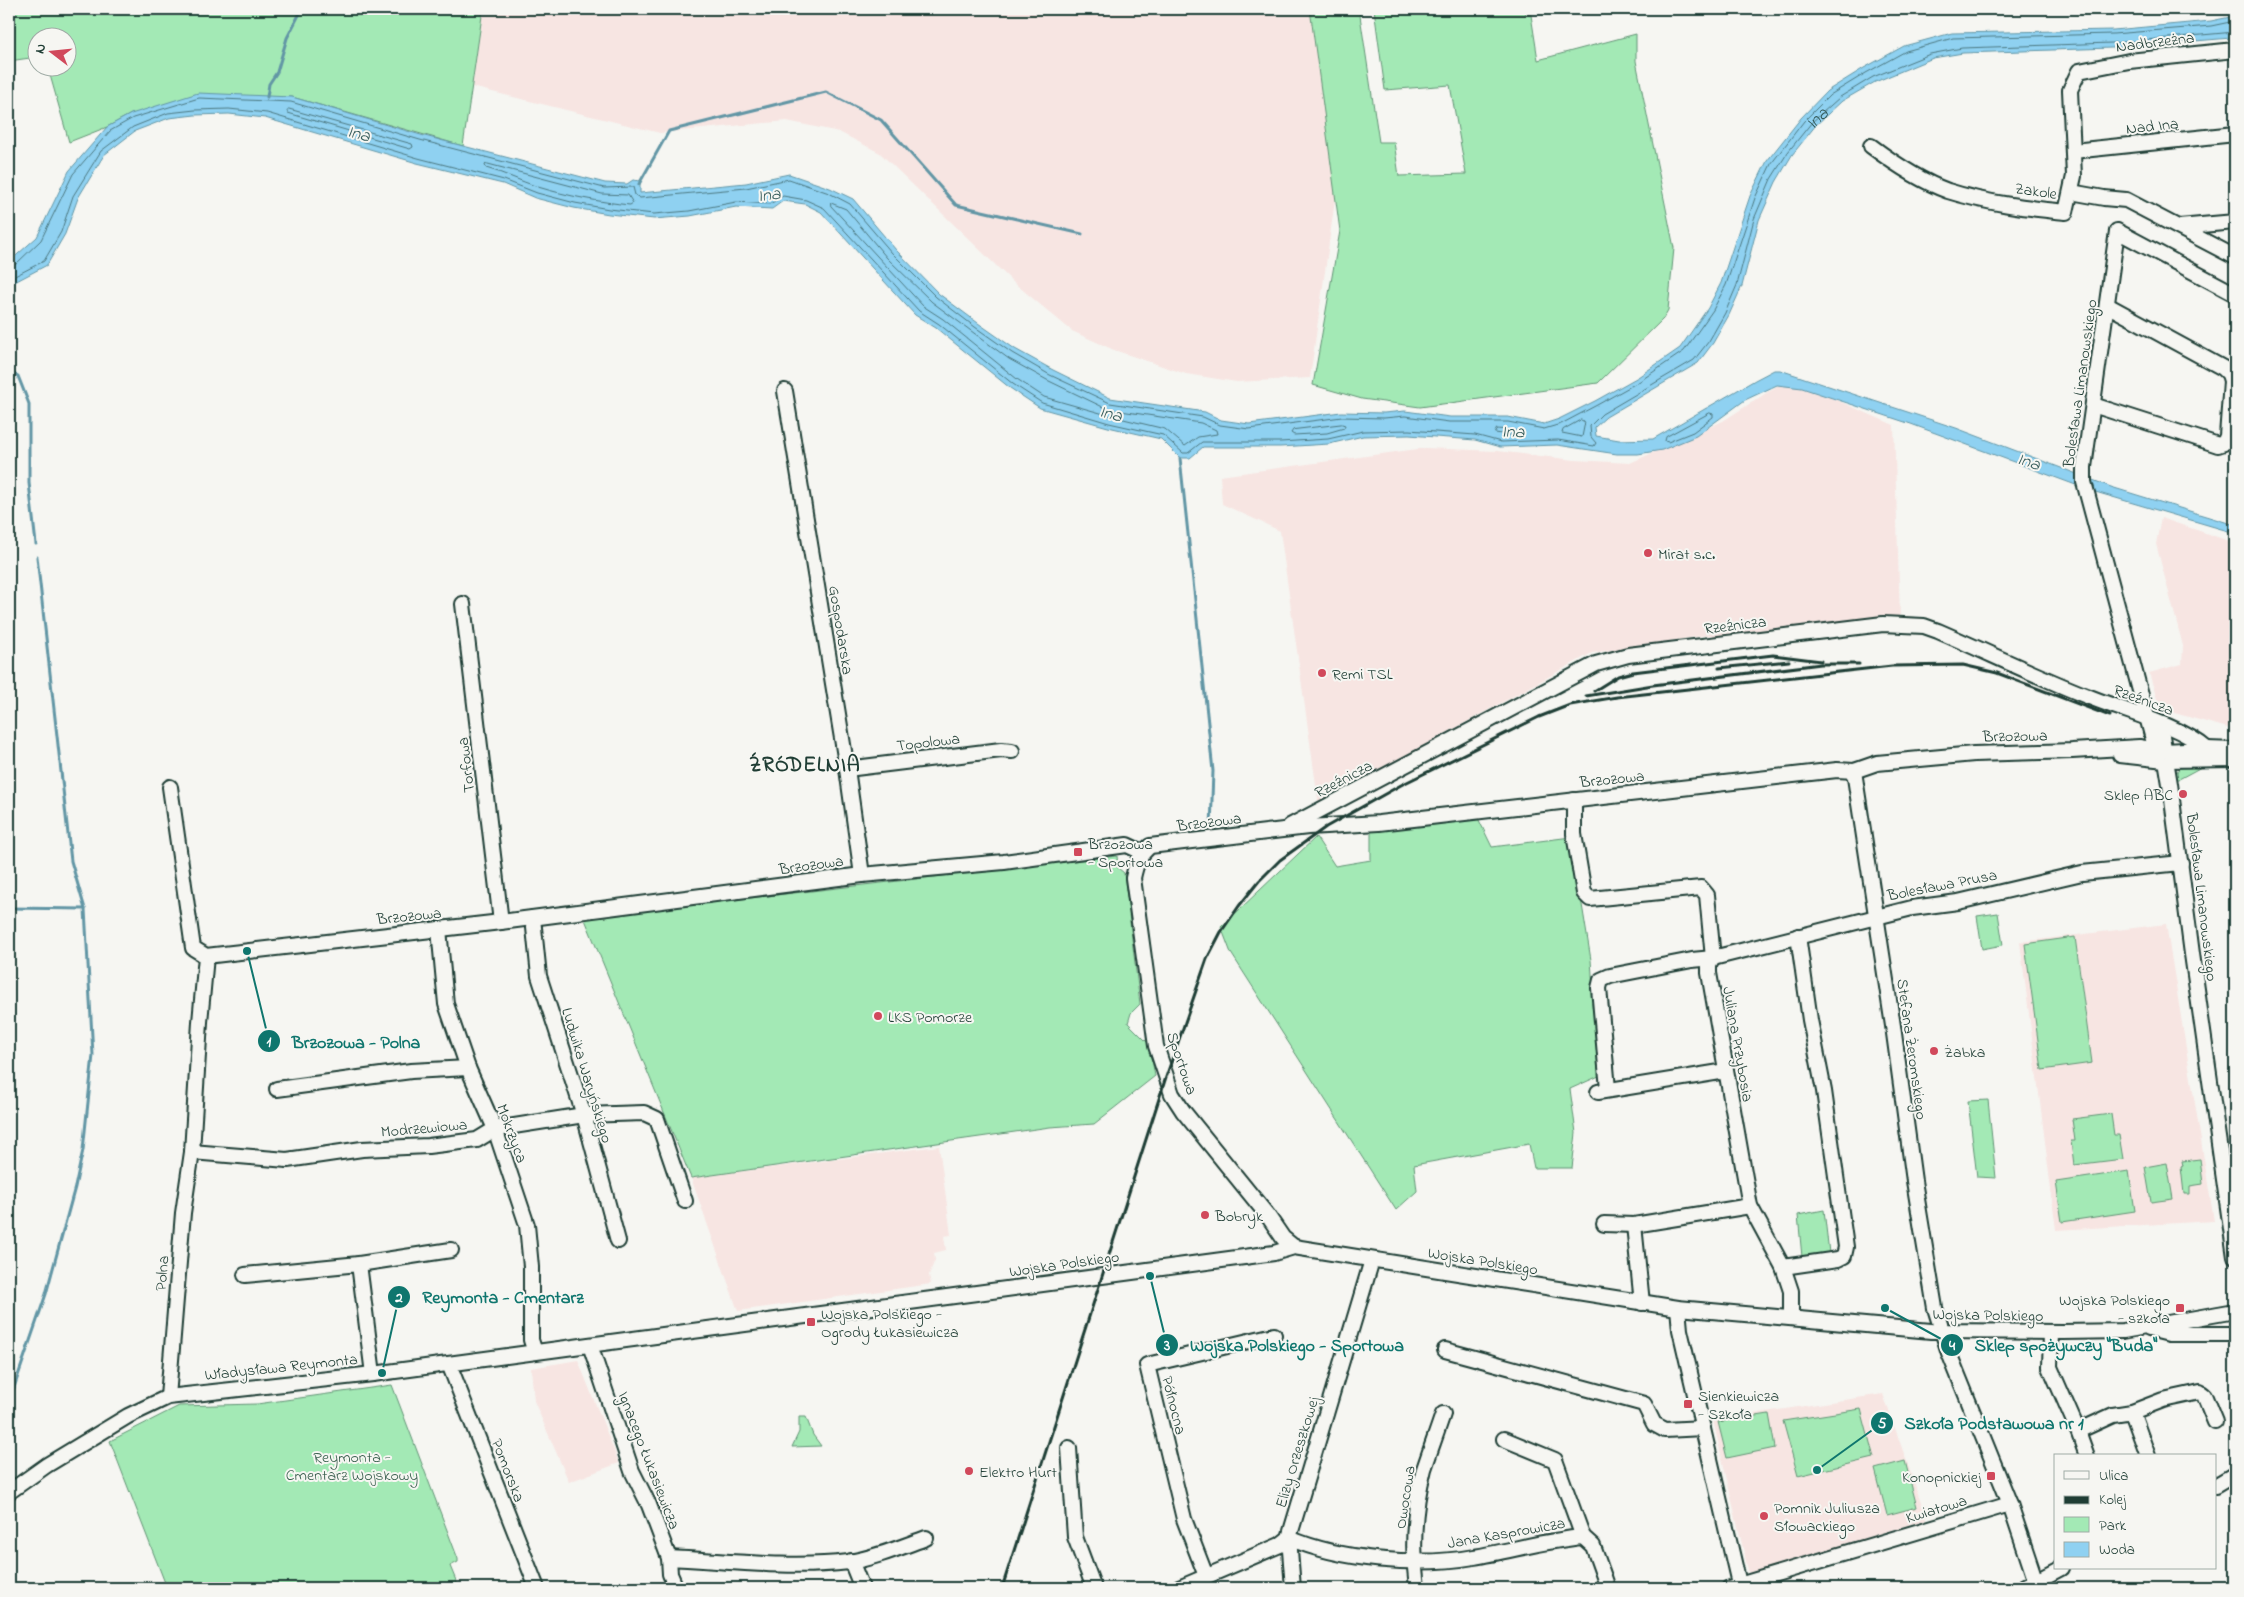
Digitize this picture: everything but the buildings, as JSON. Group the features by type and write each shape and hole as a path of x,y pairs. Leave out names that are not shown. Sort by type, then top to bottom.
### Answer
{"street":[{"name":"Nadbrzeżna","path":"2079,71 2129,61 2235,50"},
{"name":"Zakole","path":"1871,146 1900,168 1948,190 2021,207 2066,212 2074,176 2070,90 2079,71"},
{"name":"Nad Iną","path":"2073,151 2235,134"},
{"path":"2071,192 2126,200 2235,258"},
{"path":"2178,227 2235,222"},
{"name":"Bolesława Limanowskiego","path":"2235,294 2117,231 2084,468 2084,482 2088,499 2154,722 2154,743 2164,755 2230,1189 2235,1257"},
{"path":"2093,405 2218,445 2224,442 2227,436 2231,381 2229,374 2223,368 2107,305"},
{"name":"Gospodarska","path":"785,391 847,769 862,875"},
{"name":"Torfowa","path":"463,604 501,922"},
{"name":"Rzeźnicza","path":"1283,830 1596,664 1637,654 1883,624 1924,626 2090,698 2195,738 2208,749"},
{"name":"Brzozowa","path":"206,956 501,922 862,875 1004,862 1127,845 1142,852 1150,846 1283,830 1379,824 1828,771 1854,771 1877,763 1974,754 2072,752 2139,747 2164,755"},
{"path":"2164,755 2208,749 2235,750"},
{"name":"Topolowa","path":"847,769 1012,750"},
{"path":"2164,755 2235,759"},
{"name":"Stefana Żeromskiego","path":"1854,771 1893,1026 1914,1181 1940,1331 2010,1504 2037,1585"},
{"path":"170,787 193,948 206,956 192,1152"},
{"name":"Juliana Przybosia","path":"1574,800 1574,834 1584,893 1590,899 1701,888 1707,895 1713,958 1709,965 1709,973 1750,1206 1783,1267 1792,1291 1791,1318"},
{"name":"Sportowa","path":"1142,852 1135,865 1133,878 1135,897 1156,1046 1172,1094 1183,1111 1268,1216 1283,1238 1294,1247"},
{"name":"Bolesława Prusa","path":"1726,1071 1603,1090 1599,988 1601,980 1610,976 1692,960 1713,958 1876,915 1958,902 2082,874 2181,863"},
{"name":"Ludwika Waryńskiego","path":"533,918 539,976 584,1115 618,1241"},
{"name":"Mokrzyca","path":"439,929 446,1004 468,1068 495,1129 527,1225 531,1267 531,1340 535,1352"},
{"path":"1783,1267 1838,1259 1844,1256 1846,1247 1824,1091 1810,1020 1798,936"},
{"path":"277,1089 412,1071 468,1068"},
{"name":"Modrzewiowa","path":"192,1152 287,1160 362,1149 428,1146 477,1140 495,1129 584,1115 644,1112 657,1119 685,1201"},
{"name":"Polna","path":"168,1397 183,1213 192,1152"},
{"path":"1604,1224 1634,1225 1750,1206"},
{"path":"1634,1225 1642,1302"},
{"name":"Wojska Polskiego","path":"729,1326 1274,1253 1294,1247 1678,1308 1940,1331 2114,1331 2142,1328 2235,1311"},
{"path":"245,1276 358,1264 451,1250"},
{"name":"Elizy Orzeszkowej","path":"1288,1538 1372,1260"},
{"path":"358,1264 373,1374"},
{"path":"1678,1308 1680,1330 1703,1428 1736,1587"},
{"name":"Władysława Reymonta","path":"9,1491 47,1465 128,1416 168,1397 373,1374 729,1326"},
{"path":"2142,1328 2169,1334 2235,1334"},
{"path":"2051,1332 2050,1367 2087,1454"},
{"name":"Północna","path":"1206,1576 1184,1519 1147,1365 1274,1335"},
{"name":"Ignacego Łukasiewicza","path":"590,1345 632,1471 649,1505 668,1558 670,1574 676,1588"},
{"path":"1445,1350 1644,1404 1654,1424 1665,1430 1703,1428"},
{"name":"Pomorska","path":"449,1364 537,1588"},
{"path":"2078,1432 2113,1415 2132,1412 2163,1400 2200,1392 2204,1395 2215,1422"},
{"path":"2132,1412 2147,1454"},
{"name":"Owocowa","path":"1417,1588 1414,1561 1417,1509 1424,1470 1443,1414"},
{"name":"Jana Kasprowicza","path":"1504,1439 1555,1460 1583,1538 1593,1546 1608,1588"},
{"path":"1069,1448 1075,1537 1094,1588"},
{"path":"2216,1485 2235,1474"},
{"name":"Kwiatowa","path":"1736,1587 2010,1504"},
{"path":"668,1558 808,1565 850,1561 884,1554 926,1538"},
{"path":"1179,1588 1280,1545 1288,1538"},
{"path":"1288,1538 1294,1588"},
{"name":"Jana Kasprowicza","path":"1288,1538 1335,1554 1414,1561 1471,1558 1583,1538"},
{"path":"850,1561 862,1588"},
{"path":"2023,1588 2037,1585 2058,1570"}],"shaded area":[{"path":"483,9 1310,9 1336,193 1310,378 1237,382 1186,374 1114,350 1072,331 1013,282 880,153 839,132 787,121 660,133 472,87"},
{"path":"1788,379 1894,425 1900,617 1728,638 1708,635 1592,653 1388,765 1319,806 1280,531 1222,504 1220,476 1425,448 1496,451 1575,460 1630,463 1723,421"},
{"path":"2161,518 2235,543 2235,730 2160,709 2149,673 2182,664 2183,646 2156,544"},
{"path":"2166,924 2214,1221 2056,1230 2020,942"},
{"path":"939,1146 951,1235 944,1236 946,1250 934,1253 935,1260 929,1275 931,1284 738,1311 691,1178"},
{"path":"578,1360 619,1463 569,1482 534,1401 531,1368"},
{"path":"1883,1394 1927,1519 1749,1574 1713,1420"}],"green space":[{"path":"9,9 483,9 463,146 292,97 257,97 131,114 107,127 69,142 51,78 78,78 78,28 28,28 28,58 9,61"},
{"path":"1310,9 1359,9 1379,142 1394,142 1399,176 1466,174 1450,85 1385,90 1374,9 1525,9 1526,15 1531,15 1538,60 1636,34 1636,61 1674,248 1668,310 1663,319 1598,383 1420,407 1362,399 1313,385 1340,231"},
{"path":"2205,765 2179,779 2173,780 2179,768"},
{"path":"1476,814 1492,847 1571,837 1591,960 1599,1076 1570,1089 1576,1133 1572,1168 1534,1168 1529,1144 1414,1165 1417,1191 1396,1210 1231,953 1221,927 1316,837 1335,866 1371,860 1371,831"},
{"name":"LKS Pomorze","path":"1117,856 1118,868 1124,873 1140,1004 1131,1013 1128,1023 1149,1044 1155,1076 1094,1124 1050,1127 691,1178 584,917"},
{"path":"1998,913 2003,945 1982,949 1977,916"},
{"path":"2075,937 2092,1063 2042,1070 2025,944"},
{"path":"1988,1100 1996,1178 1977,1177 1968,1101"},
{"path":"2111,1114 2114,1135 2119,1135 2123,1159 2074,1165 2071,1141 2075,1141 2072,1119"},
{"path":"2200,1159 2203,1184 2190,1186 2190,1194 2184,1194 2182,1161"},
{"path":"2167,1163 2173,1199 2151,1202 2145,1167"},
{"path":"2129,1171 2135,1211 2062,1222 2056,1182"},
{"path":"1824,1210 1829,1253 1802,1257 1798,1215"},
{"name":"Reymonta - Cmentarz Wojskowy","path":"392,1385 458,1559 458,1562 450,1566 459,1588 167,1588 110,1441 179,1406 257,1404"},
{"path":"1861,1409 1874,1458 1798,1476 1783,1421"},
{"path":"1769,1414 1775,1448 1727,1458 1718,1422"},
{"path":"799,1417 806,1417 813,1435 821,1446 792,1447 799,1432"},
{"path":"1905,1461 1917,1507 1887,1515 1875,1469"}],"water":[{"name":"Ina","path":"2235,16 2235,37 2231,38 2112,48 1963,53 1933,58 1875,82 1842,101 1816,125 1792,155 1776,182 1759,220 1742,286 1729,315 1713,343 1698,363 1606,417 1595,427 1596,436 1619,440 1653,439 1755,380 1774,370 1780,370 1956,428 2111,487 2235,525 2235,533 2092,491 1911,424 1802,388 1777,385 1745,400 1696,436 1662,450 1638,454 1617,454 1557,445 1500,447 1475,440 1409,435 1363,436 1329,444 1280,447 1203,447 1190,458 1180,458 1161,439 1108,427 1040,408 1010,388 936,328 915,315 821,212 805,204 783,201 772,209 736,207 690,216 654,219 609,214 574,208 535,198 503,184 417,163 265,118 229,114 195,115 169,118 135,131 104,155 78,198 65,234 47,265 9,285 9,262 37,237 69,171 107,127 131,114 198,93 292,97 421,135 605,183 627,184 633,180 640,181 640,193 746,183 789,174 830,188 853,199 896,250 939,294 1015,349 1110,398 1205,412 1221,420 1249,424 1341,412 1384,413 1405,411 1450,417 1508,417 1544,424 1559,419 1595,401 1638,377 1680,348 1708,308 1721,283 1750,196 1767,161 1801,118 1827,91 1864,68 1904,46 1952,33 2113,30 2211,21"}],"waterway":[{"path":"267,97 269,84 277,72 287,38 302,9"},
{"path":"639,184 669,131 826,92 881,120 956,205 1082,234"},
{"path":"9,371 18,376 29,404 29,483 36,544"},
{"path":"1180,458 1213,771 1211,828"},
{"path":"37,557 71,861 85,909"},
{"path":"9,908 85,909 93,1055 83,1150 75,1187 46,1294 9,1402"}],"railway":[{"path":"1594,691 1618,676 1633,672 1773,655 1821,661"},
{"path":"1719,668 1789,661"},
{"path":"1586,696 1653,685 1821,664 1859,664"},
{"path":"1002,1588 1166,1077 1207,959 1221,932 1239,906 1259,881 1280,860 1326,827 1401,785 1539,717 1570,705 1617,697 1892,666 1963,665 1997,673 2110,716"}],"place":[{"name":"Mirat s.c.","path":"1648,553"},
{"name":"Remi TSL","path":"1322,673"},
{"name":"Sklep ABC","path":"2183,794"},
{"name":"Brzozowa - Sportowa","path":"1078,852"},
{"name":"Brzozowa - Polna","path":"247,951"},
{"name":"LKS Pomorze","path":"878,1016"},
{"name":"Żabka","path":"1934,1051"},
{"name":"Bobryk","path":"1205,1215"},
{"name":"Wojska Polskiego - Sportowa","path":"1150,1276"},
{"name":"Sklep spożywczy \"Buda\"","path":"1885,1308"},
{"name":"Wojska Polskiego - szkoła","path":"2180,1308"},
{"name":"Wojska Polskiego - Ogrody Łukasiewicza","path":"811,1322"},
{"name":"Reymonta - Cmentarz","path":"382,1373"},
{"name":"Sienkiewicza - Szkoła","path":"1688,1404"},
{"name":"Szkoła Podstawowa nr 1","path":"1817,1470"},
{"name":"Elektro Hurt","path":"969,1471"},
{"name":"Konopnickiej","path":"1991,1476"},
{"name":"Pomnik Juliusza Słowackiego","path":"1764,1516"}],"district":[{"name":"ŹRÓDELNIA","path":"805,764"}]}
